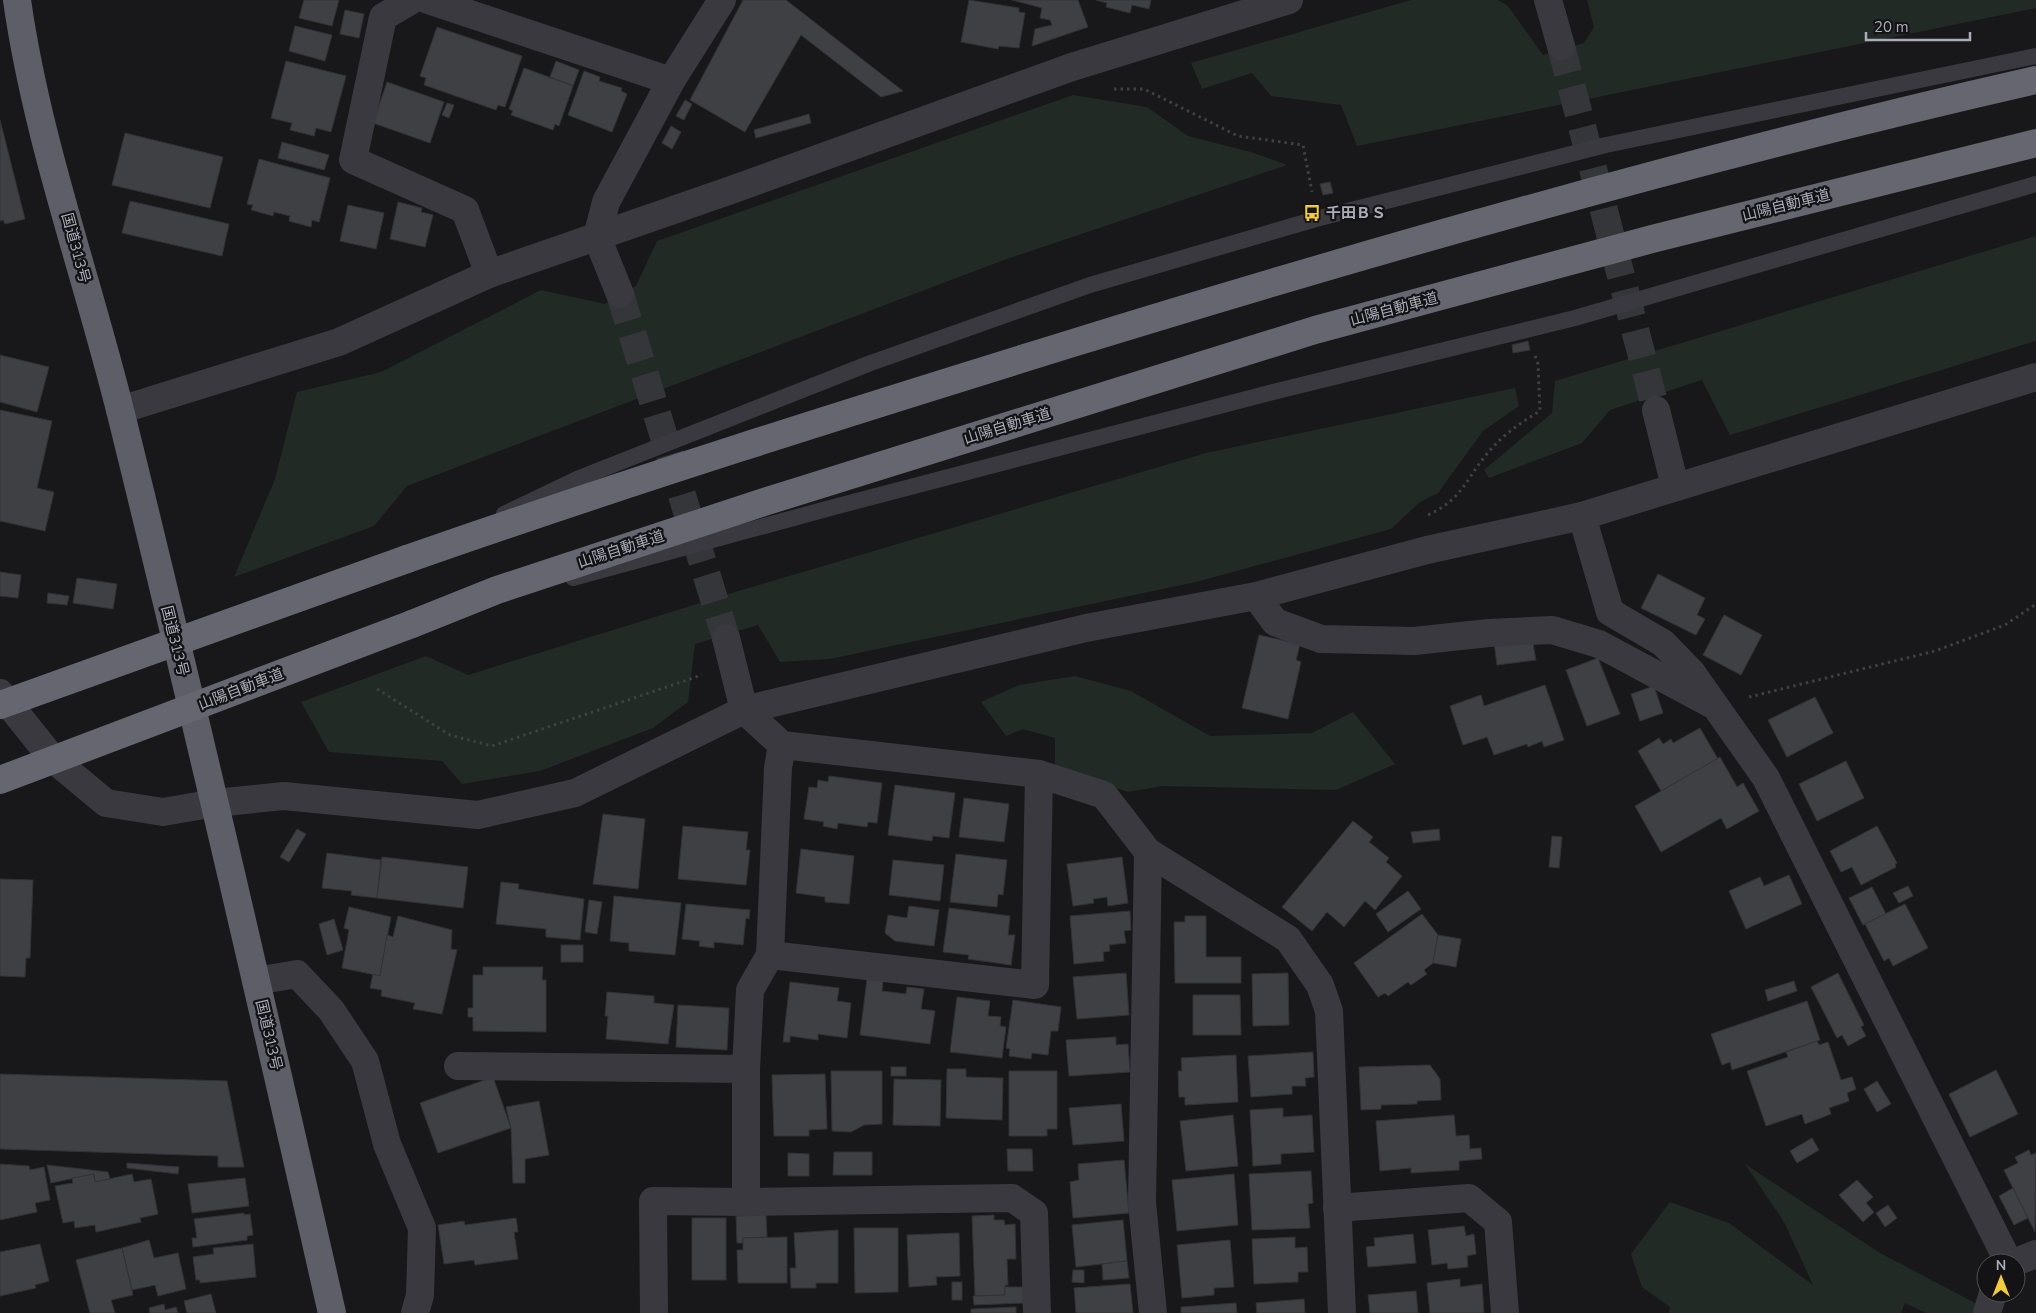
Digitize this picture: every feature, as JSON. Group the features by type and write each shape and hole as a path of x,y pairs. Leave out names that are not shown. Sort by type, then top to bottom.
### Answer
{"highway":[{"name":"国道313号","path":"17,0 39,112 120,410 256,981 332,1313"},
{"path":"0,705 407,560 744,445 1306,271 1638,178 2036,80"},
{"name":"山陽自動車道","path":"0,780 497,590 754,505 1315,330 1652,239 2036,143"}],"street":[{"path":"412,0 383,17 353,160 465,210 489,274"},
{"path":"428,0 671,81"},
{"path":"620,294 596,237 606,202 671,81 722,0"},
{"path":"120,410 339,342 489,274 1072,67 1289,0"},
{"path":"1548,0 1561,46"},
{"path":"0,693 52,758 106,803 163,812 214,803 284,796 478,815 575,793 744,710 1086,628 1256,596 1427,550 1582,516 2036,376"},
{"path":"1656,410 1675,486"},
{"path":"1582,516 1610,612 1662,643 1692,672 1766,778 2004,1253"},
{"path":"1256,596 1275,622 1320,639 1414,641 1489,633 1552,630 1599,644 1715,706"},
{"path":"726,638 744,710 782,745 1039,774 1104,795 1148,852 1288,939 1320,985 1329,1011 1342,1313"},
{"path":"746,1202 746,1069 750,990 770,955 778,768 782,745"},
{"path":"770,955 1036,985 1039,774"},
{"path":"1148,852 1142,1203 1152,1313"},
{"path":"256,981 297,974 331,1010 365,1061 388,1144 422,1228 420,1295 415,1313"},
{"path":"458,1066 746,1069"},
{"path":"654,1313 653,1200 746,1202 1012,1198 1034,1213 1037,1313"},
{"path":"1337,1208 1469,1198 1498,1222 1505,1313"}],"lane":[{"path":"407,560 577,479 868,364 1090,285 1316,219 1606,144 2036,56"},
{"path":"412,624 834,507 1264,395 1575,318 2036,184"}],"path":[{"path":"1072,67 1096,88 1144,89 1238,136 1303,144 1310,184"},
{"path":"1426,517 1454,500 1487,453 1505,435 1540,411 1538,364"},
{"path":"1715,706 1935,651 2005,626 2036,604"},
{"path":"377,689 450,734 492,746 733,664"}],"shaded area":[{"path":"1411,0 1498,0 1508,6 1543,55 1584,43 1594,27 1587,0 2036,0 2036,8 1357,146 1341,105 1271,96 1252,73 1202,89 1191,63"},
{"path":"1073,95 1147,107 1188,136 1251,152 1287,165 1004,260 407,486 374,526 234,577 275,479 297,392 381,372 541,290 605,304 636,286 657,241"},
{"path":"2036,236 2036,341 1730,435 1702,380 1610,410 1582,443 1489,478 1484,470 1552,413 1555,381"},
{"path":"1515,388 1519,406 1483,431 1438,493 1420,502 1391,529 1196,582 830,659 780,662 758,625 695,644 688,702 653,728 540,771 462,784 442,761 329,752 301,702 426,656 468,675 742,590 1206,453"},
{"path":"1075,676 1131,691 1210,736 1312,733 1353,712 1395,764 1336,790 1163,786 1128,792 1055,769 1055,738 1023,729 1006,736 981,702 1019,685"},
{"path":"1745,1164 1880,1253 1979,1305 1978,1313 1926,1313 1905,1303 1901,1313 1669,1313 1670,1307 1642,1287 1631,1254 1670,1202 1729,1223 1813,1285 1784,1222"}],"building":[{"path":"304,0 339,0 332,26 299,18"},
{"path":"743,0 786,0 903,91 881,97 801,35 745,132 690,100"},
{"path":"969,0 1019,8 1019,12 1025,13 1019,48 999,46 998,49 961,42"},
{"path":"1012,0 1078,0 1088,27 1032,46 1035,29 1052,25 1050,20 1040,18 1042,8"},
{"path":"1096,0 1151,0 1149,9 1132,5 1130,13 1106,7 1107,3"},
{"path":"345,10 364,14 359,38 340,34"},
{"path":"295,26 332,35 325,61 289,51"},
{"path":"437,27 522,56 505,107 498,105 496,110 424,85 426,78 420,76"},
{"path":"286,61 346,76 331,132 316,128 314,136 290,130 292,123 271,118"},
{"path":"556,61 579,70 573,86 550,77"},
{"path":"524,68 573,86 559,126 555,124 553,130 511,115 513,111 509,109"},
{"path":"584,71 600,77 599,81 622,88 621,91 627,94 612,132 568,115"},
{"path":"387,82 444,102 430,143 373,123"},
{"path":"685,100 692,104 684,120 676,116"},
{"path":"447,103 454,105 449,118 442,115"},
{"path":"809,114 811,123 756,138 754,130"},
{"path":"0,120 25,219 5,224 3,220 0,221"},
{"path":"671,126 681,132 672,149 662,143"},
{"path":"125,133 223,157 210,208 112,185"},
{"path":"282,142 329,155 324,170 278,158"},
{"path":"259,159 330,178 319,222 312,220 311,227 289,221 290,216 274,212 273,216 251,210 253,205 247,204"},
{"path":"1330,182 1333,193 1323,195 1320,184"},
{"path":"130,201 229,224 222,256 122,233"},
{"path":"398,202 422,208 421,212 433,215 425,247 390,239"},
{"path":"348,205 384,213 376,249 340,241"},
{"path":"1528,341 1530,350 1513,353 1512,345"},
{"path":"0,355 49,367 37,412 0,402"},
{"path":"0,410 52,421 37,488 54,492 45,531 0,521"},
{"path":"0,572 21,575 18,598 0,596"},
{"path":"1658,574 1705,598 1697,615 1705,619 1696,635 1641,608"},
{"path":"77,578 117,584 113,609 73,603"},
{"path":"48,593 69,596 67,605 47,603"},
{"path":"1724,615 1762,635 1741,675 1703,655"},
{"path":"1259,635 1300,644 1296,660 1301,662 1288,719 1242,708"},
{"path":"1494,642 1533,644 1536,660 1497,665"},
{"path":"1598,658 1620,714 1587,726 1566,670"},
{"path":"1545,685 1564,740 1544,747 1542,741 1528,747 1527,744 1494,755 1487,737 1463,745 1450,706 1481,695 1484,706"},
{"path":"1654,686 1663,713 1640,721 1631,694"},
{"path":"1815,697 1833,733 1787,757 1768,720"},
{"path":"1700,728 1718,759 1661,791 1638,751 1659,738 1663,744 1671,739 1673,743"},
{"path":"1720,757 1737,787 1743,783 1759,811 1727,829 1721,818 1661,852 1635,806"},
{"path":"1846,761 1864,798 1817,821 1799,784"},
{"path":"829,776 882,783 877,823 868,822 867,827 838,823 837,829 823,826 824,822 804,819 809,787 817,788 818,780 828,782"},
{"path":"895,785 955,793 949,838 933,836 932,841 888,835"},
{"path":"964,798 1009,804 1004,842 959,837"},
{"path":"603,814 645,819 638,889 593,884"},
{"path":"1353,821 1373,837 1369,842 1389,858 1386,862 1402,876 1375,910 1365,901 1344,927 1327,912 1312,931 1282,907"},
{"path":"683,826 748,832 746,850 750,850 746,885 678,879"},
{"path":"1877,826 1897,863 1895,864 1896,867 1861,885 1852,867 1841,872 1830,851"},
{"path":"297,829 306,834 289,862 280,857"},
{"path":"1439,829 1440,840 1413,843 1411,832"},
{"path":"1552,836 1562,837 1559,868 1549,867"},
{"path":"801,849 854,856 849,904 825,902 825,897 796,893"},
{"path":"327,853 381,860 377,898 351,895 352,891 322,888"},
{"path":"956,854 1007,860 1003,895 998,894 997,907 950,902"},
{"path":"382,857 468,867 463,908 377,898"},
{"path":"1122,857 1128,903 1108,906 1107,897 1093,899 1094,903 1073,906 1067,864"},
{"path":"893,860 944,865 940,901 889,895"},
{"path":"1789,875 1802,904 1746,929 1729,891 1760,877 1764,886"},
{"path":"0,879 33,880 30,958 26,958 25,977 0,976"},
{"path":"501,882 519,884 518,889 584,899 580,940 546,937 546,929 496,924"},
{"path":"1908,886 1913,896 1899,903 1893,893"},
{"path":"1872,887 1886,914 1863,925 1849,898"},
{"path":"1408,891 1421,909 1388,932 1376,914"},
{"path":"614,896 681,903 675,955 629,951 629,943 610,941"},
{"path":"589,900 602,902 597,934 585,932"},
{"path":"686,904 750,910 749,919 746,918 743,945 714,942 714,948 699,946 700,941 682,939"},
{"path":"1905,904 1928,948 1893,966 1889,958 1884,961 1865,924"},
{"path":"909,906 939,910 934,946 895,941 885,933 888,915 907,918"},
{"path":"349,907 391,917 380,976 342,968 349,930 344,928"},
{"path":"949,908 1010,916 1008,935 1015,935 1011,965 968,959 969,955 943,952"},
{"path":"1130,911 1131,930 1124,931 1126,943 1109,945 1110,951 1103,952 1104,961 1074,964 1070,916"},
{"path":"1422,914 1438,935 1433,963 1424,970 1427,974 1411,985 1408,982 1388,996 1385,993 1378,997 1354,963"},
{"path":"398,916 452,930 451,949 457,950 442,1014 413,1009 415,1003 381,996 382,990 370,988 373,974 380,976 387,935 393,937"},
{"path":"1185,916 1206,916 1206,957 1241,957 1241,983 1175,983 1174,922 1185,922"},
{"path":"334,919 343,950 327,955 319,924"},
{"path":"1438,935 1461,939 1456,967 1433,963"},
{"path":"561,945 583,945 583,962 561,962"},
{"path":"483,967 543,967 542,980 546,980 546,1032 473,1031 473,1017 468,1017 468,1008 473,1008 473,975 483,975"},
{"path":"1126,973 1129,1015 1077,1019 1073,977"},
{"path":"1288,973 1289,1025 1253,1026 1252,974"},
{"path":"1838,973 1864,1025 1861,1027 1866,1036 1848,1046 1842,1035 1837,1038 1811,987"},
{"path":"867,979 883,981 882,991 906,994 907,987 924,989 921,1009 935,1011 930,1044 860,1035"},
{"path":"1794,981 1797,991 1768,1001 1765,990"},
{"path":"790,982 839,988 837,1001 851,1003 847,1038 818,1034 818,1040 790,1036 790,1042 783,1042"},
{"path":"607,992 654,996 654,1003 674,1005 668,1044 606,1039 608,1016 605,1016"},
{"path":"1193,995 1240,995 1241,1035 1193,1035"},
{"path":"957,997 990,1001 988,1016 1001,1017 1000,1026 1006,1027 1002,1058 950,1052"},
{"path":"1013,1000 1061,1007 1058,1031 1051,1031 1048,1055 1032,1053 1031,1059 1009,1056 1010,1049 1006,1048"},
{"path":"1807,1001 1820,1040 1732,1070 1730,1062 1722,1065 1711,1034"},
{"path":"678,1005 729,1008 727,1050 676,1047"},
{"path":"1116,1037 1116,1045 1128,1044 1130,1072 1069,1076 1066,1040"},
{"path":"1817,1041 1819,1045 1828,1042 1841,1080 1852,1077 1856,1089 1847,1093 1849,1101 1829,1108 1831,1114 1805,1124 1802,1114 1766,1126 1747,1071 1788,1057 1786,1052"},
{"path":"1313,1052 1314,1077 1305,1078 1306,1086 1292,1086 1292,1094 1251,1097 1248,1056"},
{"path":"1236,1055 1238,1102 1185,1105 1185,1097 1179,1097 1178,1071 1182,1071 1181,1058"},
{"path":"1430,1065 1440,1079 1441,1100 1417,1101 1417,1104 1381,1105 1381,1109 1361,1110 1359,1067"},
{"path":"891,1067 906,1067 906,1076 891,1076"},
{"path":"947,1069 966,1069 966,1077 1003,1078 1002,1120 946,1118"},
{"path":"1996,1070 2018,1114 1970,1137 1949,1094"},
{"path":"831,1071 882,1071 882,1124 864,1125 851,1132 832,1131"},
{"path":"1009,1071 1057,1071 1057,1129 1047,1129 1047,1136 1009,1136"},
{"path":"0,1074 227,1081 244,1167 218,1167 218,1156 0,1149"},
{"path":"825,1074 827,1129 809,1130 809,1136 774,1136 772,1075"},
{"path":"493,1077 511,1128 438,1153 420,1103"},
{"path":"894,1079 941,1080 940,1126 893,1125"},
{"path":"1877,1081 1891,1104 1877,1112 1864,1089"},
{"path":"539,1101 549,1155 525,1159 525,1183 513,1183 511,1128 506,1107"},
{"path":"1121,1104 1124,1141 1073,1145 1069,1108"},
{"path":"1283,1108 1283,1117 1312,1115 1314,1152 1281,1154 1281,1164 1253,1166 1250,1110"},
{"path":"1233,1115 1238,1166 1186,1171 1180,1121"},
{"path":"1454,1115 1456,1136 1469,1135 1470,1149 1481,1148 1482,1159 1459,1161 1459,1170 1411,1173 1411,1168 1380,1171 1376,1121"},
{"path":"1812,1138 1819,1150 1797,1163 1790,1151"},
{"path":"1007,1149 1032,1149 1033,1171 1008,1171"},
{"path":"2029,1150 2031,1155 2036,1153 2035,1232 2004,1170 2018,1163 2015,1157"},
{"path":"834,1152 872,1152 872,1175 833,1175"},
{"path":"788,1153 809,1154 809,1176 788,1176"},
{"path":"1124,1160 1129,1213 1073,1218 1070,1182 1079,1180 1078,1164"},
{"path":"127,1163 179,1167 178,1174 127,1168"},
{"path":"0,1164 29,1166 30,1170 44,1167 50,1200 35,1203 37,1212 0,1220"},
{"path":"47,1165 108,1172 110,1179 95,1182 94,1174 51,1183"},
{"path":"1311,1171 1313,1203 1308,1204 1310,1228 1252,1230 1249,1174"},
{"path":"94,1174 95,1182 132,1174 134,1182 151,1179 158,1214 140,1218 141,1222 96,1232 95,1225 75,1228 74,1221 63,1223 55,1186 73,1183 72,1178"},
{"path":"1234,1174 1238,1225 1177,1231 1172,1180"},
{"path":"245,1178 249,1206 192,1213 188,1184"},
{"path":"1857,1180 1873,1197 1866,1203 1874,1212 1863,1222 1839,1195"},
{"path":"2013,1188 2028,1218 2014,1225 1999,1196"},
{"path":"1888,1205 1897,1218 1885,1227 1876,1213"},
{"path":"244,1213 244,1215 250,1214 253,1235 247,1236 247,1240 193,1247 192,1238 197,1238 194,1219"},
{"path":"766,1215 767,1237 743,1238 743,1243 737,1243 736,1216"},
{"path":"994,1215 994,1220 1004,1220 1005,1225 1015,1224 1016,1259 1007,1259 1008,1285 1005,1285 1005,1295 975,1296 972,1216"},
{"path":"516,1218 518,1232 514,1232 518,1259 475,1265 474,1260 444,1264 438,1225 464,1221 465,1225"},
{"path":"692,1218 726,1218 726,1280 692,1280"},
{"path":"1123,1220 1127,1261 1076,1267 1072,1225"},
{"path":"1464,1226 1466,1236 1474,1234 1476,1254 1467,1256 1468,1267 1448,1269 1447,1263 1432,1265 1428,1230"},
{"path":"854,1228 898,1228 898,1292 855,1293"},
{"path":"838,1230 838,1283 816,1283 816,1288 791,1288 790,1268 796,1268 794,1233"},
{"path":"959,1233 960,1276 936,1277 937,1285 909,1287 907,1235"},
{"path":"1413,1234 1416,1263 1368,1267 1366,1247 1375,1246 1374,1238"},
{"path":"787,1237 787,1283 738,1283 737,1250 743,1250 743,1238"},
{"path":"1295,1237 1295,1248 1307,1247 1308,1272 1298,1272 1298,1282 1254,1284 1252,1239"},
{"path":"149,1240 154,1258 178,1253 186,1289 158,1296 155,1285 132,1290 122,1248"},
{"path":"1230,1240 1234,1287 1214,1288 1214,1295 1182,1298 1177,1245"},
{"path":"40,1244 49,1281 35,1285 36,1288 0,1296 0,1252"},
{"path":"253,1244 256,1277 200,1283 200,1280 196,1280 193,1257 214,1254 213,1248"},
{"path":"122,1248 133,1295 111,1300 115,1313 90,1313 76,1260"},
{"path":"1127,1261 1129,1278 1103,1280 1102,1264"},
{"path":"1073,1270 1084,1270 1084,1283 1072,1282"},
{"path":"1460,1279 1460,1287 1482,1284 1484,1313 1430,1313 1427,1283"},
{"path":"952,1282 962,1282 962,1300 952,1300"},
{"path":"1130,1284 1133,1313 1076,1313 1074,1288"},
{"path":"1005,1287 1023,1287 1024,1303 974,1305 973,1296 1005,1295"},
{"path":"1416,1291 1418,1313 1370,1313 1368,1295"},
{"path":"211,1294 216,1313 187,1313 184,1301"},
{"path":"1304,1299 1305,1313 1257,1313 1256,1303"},
{"path":"1236,1303 1237,1313 1181,1313 1181,1307"},
{"path":"164,1304 165,1310 176,1307 178,1313 150,1313 149,1308"},
{"path":"1016,1307 1016,1313 971,1313 971,1309"}],"tunnel":[{"path":"1561,46 1656,410"},
{"path":"620,294 726,638"}],"place":[{"name":"千田ＢＳ","path":"1312,213"}]}
